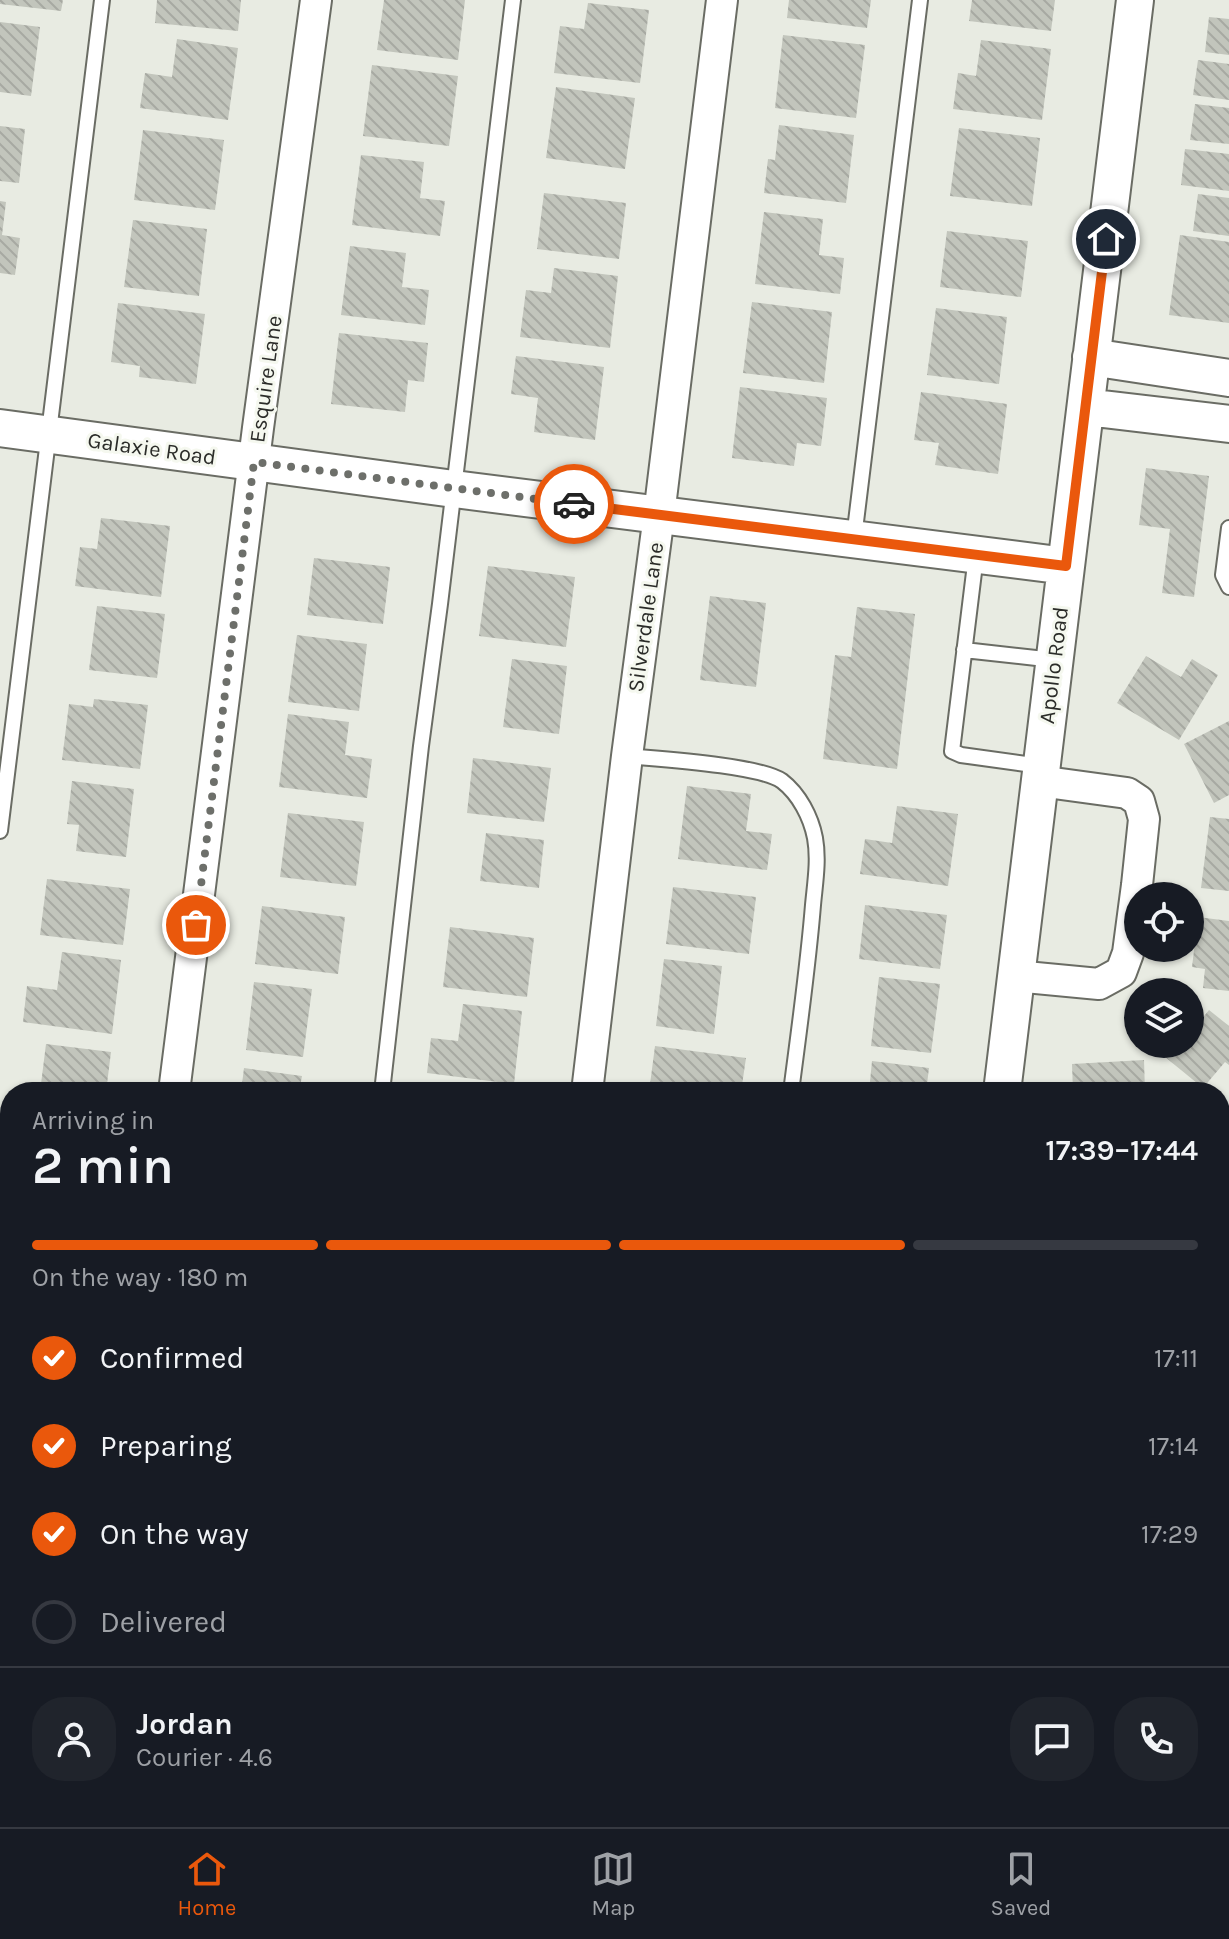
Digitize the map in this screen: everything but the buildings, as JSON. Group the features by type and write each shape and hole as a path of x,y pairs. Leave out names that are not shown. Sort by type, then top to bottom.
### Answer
{"street":[{"name":"Esquire Lane","path":"175,1082 316,0"},
{"name":"Silverdale Lane","path":"588,1082 722,0"},
{"name":"Apollo Road","path":"1003,1082 1135,0"},
{"path":"1091,357 1229,378"},
{"path":"1086,407 1229,424"},
{"name":"Galaxie Road","path":"0,428 1066,566"},
{"path":"1015,976 1099,984 1121,972 1128,953 1137,885 1144,819 1139,801 1127,793 1040,773"}],"lane":[{"path":"0,831 102,0"},
{"path":"383,1082 421,746 513,0"},
{"path":"854,539 920,0"},
{"path":"1229,528 1223,575 1229,587"},
{"path":"976,554 952,751 1040,773"},
{"path":"964,650 1054,660"},
{"path":"627,756 731,767 780,780 796,795 809,817 817,859 792,1082"}],"way so far":[{"path":"196,925 254,462 574,504"}],"route":[{"path":"574,504 1066,566 1106,239"}]}
